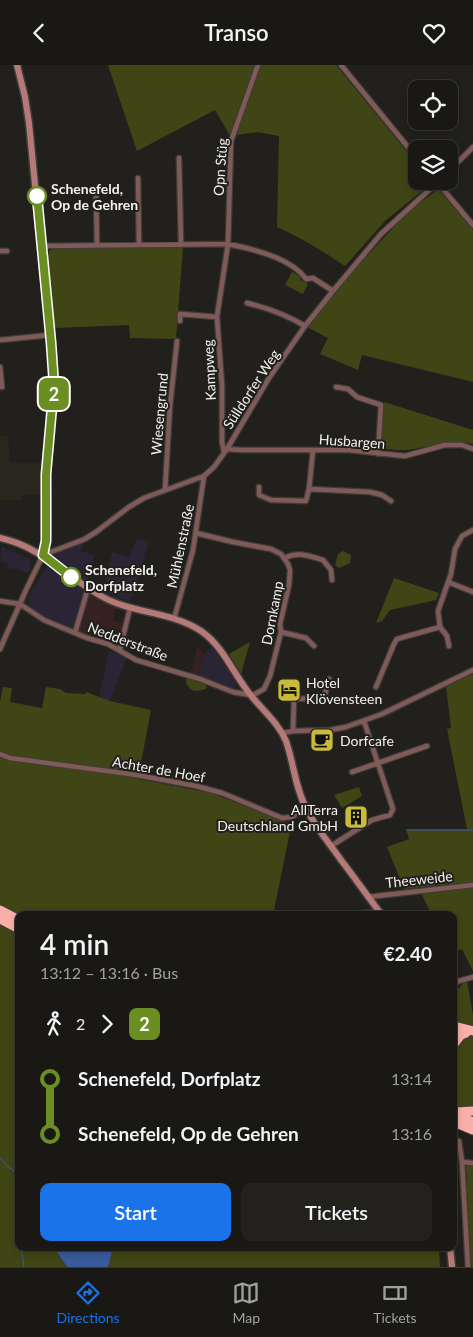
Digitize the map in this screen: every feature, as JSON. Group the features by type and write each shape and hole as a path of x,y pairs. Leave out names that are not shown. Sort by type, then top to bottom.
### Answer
{"highway":[{"path":"0,911 15,918"},
{"path":"0,919 15,927"},
{"path":"457,1027 471,1032"},
{"path":"457,1032 471,1032"},
{"path":"457,1040 461,1035 471,1032"},
{"path":"457,1113 473,1111"},
{"path":"457,1114 473,1122"},
{"path":"457,1123 473,1130"}],"main road":[{"path":"17,65 29,123 50,335 53,398 46,474 46,541 43,555"},
{"path":"0,538 20,543 43,555 88,588 110,601 174,619 200,630 210,638 218,646 250,695 282,733 290,755 297,786 306,807 331,846 379,911"},
{"path":"450,1251 452,1267"}],"street":[{"name":"Opn Stüg","path":"228,245 231,141 258,65"},
{"path":"341,65 408,147"},
{"path":"458,162 473,147"},
{"path":"179,158 181,245"},
{"path":"138,178 139,245"},
{"name":"Sülldorfer Weg","path":"204,477 226,450 269,378 333,291 381,234 428,190"},
{"path":"444,190 473,225"},
{"path":"96,193 97,244"},
{"path":"41,246 97,244 228,245 254,249 282,261 300,271 306,279 313,279 333,291"},
{"name":"Kampweg","path":"226,450 222,442 222,387 218,317 228,245"},
{"path":"0,251 7,251"},
{"path":"247,303 264,307 306,326"},
{"path":"180,321 180,314 218,317"},
{"path":"0,340 50,335"},
{"name":"Wiesengrund","path":"165,490 170,406 177,341"},
{"path":"0,367 2,387"},
{"path":"336,387 348,389 357,397 380,405 378,454"},
{"name":"Husbargen","path":"226,450 349,450 406,456 453,444 473,449"},
{"path":"259,487 259,495 271,500 306,501 313,449"},
{"path":"0,649 43,555 85,539 144,498 204,477"},
{"name":"Mühlenstraße","path":"174,619 196,533 204,477"},
{"path":"309,489 370,492 382,495 391,501"},
{"path":"449,646 447,636 440,627 438,611 451,574 458,542 462,536 473,530"},
{"path":"196,533 233,543 265,547 276,551 285,558 301,554 323,560 331,570 332,580"},
{"name":"Dornkamp","path":"250,695 260,692 267,685 270,676 281,632 280,624 290,577 290,570 285,558"},
{"path":"448,582 473,592"},
{"path":"76,633 88,588"},
{"name":"Nedderstraße","path":"0,601 20,604 44,620 120,649 136,659 200,679 233,692 250,695"},
{"path":"120,649 130,608"},
{"path":"376,687 397,639 440,627"},
{"path":"281,632 306,638 314,646"},
{"path":"282,733 330,730 364,721 407,703 473,670"},
{"path":"293,731 294,699 324,698 329,679"},
{"path":"331,846 372,820 392,812 393,805 364,721"},
{"path":"352,772 427,746"},
{"name":"Achter de Hoef","path":"0,754 10,758 137,775 196,786 222,793 282,818 292,817 306,807"},
{"name":"Theeweide","path":"368,897 473,885"},
{"path":"457,983 473,977"},
{"path":"459,1141 468,1267"},
{"path":"462,1162 473,1163"}],"shaded area":[{"path":"0,436 8,436 10,463 43,463 42,495 23,495 22,500 0,500"},
{"path":"137,539 149,541 130,602 102,591 112,552 129,557"},
{"path":"84,542 81,551 94,555 89,577 85,582 53,556 55,553"},
{"path":"1,546 29,559 31,569 27,573 15,568 14,570 7,568 8,564 0,561"},
{"path":"48,566 84,591 74,629 45,618 29,604 28,598 33,587"},
{"path":"88,594 116,608 113,620 125,623 119,645 79,632"},
{"path":"197,647 204,653 199,676 191,674"},
{"path":"212,647 237,683 235,689 199,676 204,653"},
{"path":"109,651 127,657 110,701 99,697"}],"green space":[{"path":"108,65 336,65 408,153 408,190 423,190 386,220 345,266 312,245 277,227 279,136 257,132 229,134 215,110 137,151"},
{"path":"439,190 473,230 473,382 362,355 358,370 320,354 328,338 307,327 351,273 407,213"},
{"path":"61,248 183,248 176,339 130,338 129,325 55,328 47,257 50,250"},
{"path":"292,272 301,277 300,280 308,284 303,294 285,285"},
{"path":"384,402 473,430 473,444 456,442 404,450 380,448"},
{"path":"343,551 351,555 350,563 339,568 335,565 338,554"},
{"path":"394,578 439,593 436,600 390,610 382,621 376,623"},
{"path":"250,642 241,674 229,654"},
{"path":"473,674 473,882 404,889 387,847 409,839 406,829 467,829 447,729 451,728 446,686"},
{"path":"186,678 205,683 207,688 199,691 192,690 187,685"},
{"path":"3,687 12,688 10,702 42,708 46,687 60,689 66,693 85,694 86,692 110,701 151,710 138,779 211,793 289,823 291,827 274,911 15,911 15,1251 56,1251 67,1267 0,1267 0,702"},
{"path":"359,787 362,796 342,808 334,795"},
{"path":"473,887 473,971 462,949 457,951 457,911 430,911 421,893"},
{"path":"372,909 373,911 346,911"},
{"path":"467,981 473,1015 473,1028 457,1023 457,991"},
{"path":"469,1035 473,1036 473,1107 463,1109 457,1108 457,1042"},
{"path":"466,1165 473,1166 473,1267 470,1267"},
{"path":"112,1251 439,1251 440,1267 108,1267"}],"water":[{"path":"56,1251 112,1251 108,1267 67,1267"}],"waterway":[{"path":"407,830 473,830"},
{"path":"0,1158 15,1171"},
{"path":"22,1251 24,1267"}],"bus line":[{"name":"2","path":"37,196 54,385 46,474 46,546 43,555 71,577"}],"place":[{"name":"Schenefeld, Op de Gehren","path":"37,196"},
{"name":"Schenefeld, Dorfplatz","path":"71,577"},
{"name":"Hotel Klövensteen","path":"289,690"},
{"name":"Dorfcafe","path":"322,740"},
{"name":"AllTerra Deutschland GmbH","path":"356,817"}]}
